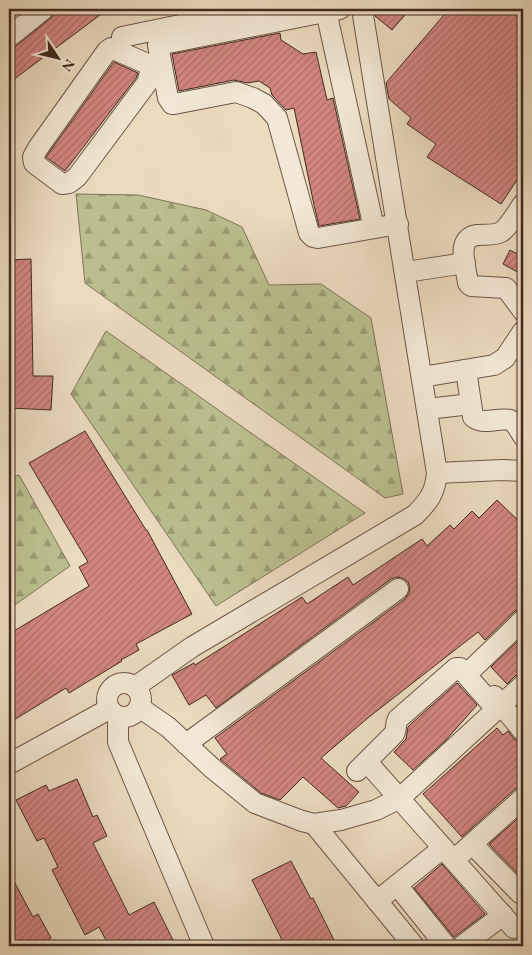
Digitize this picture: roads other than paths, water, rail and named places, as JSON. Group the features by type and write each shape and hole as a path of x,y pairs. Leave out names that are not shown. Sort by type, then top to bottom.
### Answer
{"street":[{"path":"9,37 44,9"},
{"path":"155,35 217,13 258,9"},
{"path":"135,687 192,647 415,515 427,503 436,488 438,473 362,9"},
{"path":"122,37 155,35 283,14 333,10 374,228"},
{"path":"155,35 168,98 172,104 236,92 264,104 277,118 310,233 313,237 318,238 398,224"},
{"path":"152,66 111,48 107,51 38,148 33,158 34,163 62,184 69,183 77,177 148,83 152,66 155,35"},
{"path":"523,204 504,231 498,234 475,235 466,241 463,249 468,282 471,286 506,288 523,311"},
{"path":"406,272 465,263"},
{"path":"422,377 494,366 505,358 523,331"},
{"path":"466,370 474,417 478,421 509,420 514,423 523,436"},
{"path":"427,409 471,404"},
{"path":"438,473 523,471"},
{"path":"186,744 398,589"},
{"path":"500,707 464,662 523,620"},
{"path":"462,946 509,921 452,859 400,798 362,766 394,734 398,720 456,668 460,668 523,731"},
{"path":"9,764 114,713 128,717 136,712 141,703 140,694 135,687 127,683 119,683 112,687 107,694 106,703 114,713 118,742 204,946"},
{"path":"139,707 168,727 212,768 255,803 314,824 341,820 376,810 400,798 523,685"},
{"path":"452,859 523,798"},
{"path":"377,901 397,885 452,859 479,851 523,807"},
{"path":"314,824 414,946"},
{"path":"479,851 523,894"},
{"path":"397,885 446,946"}]}
